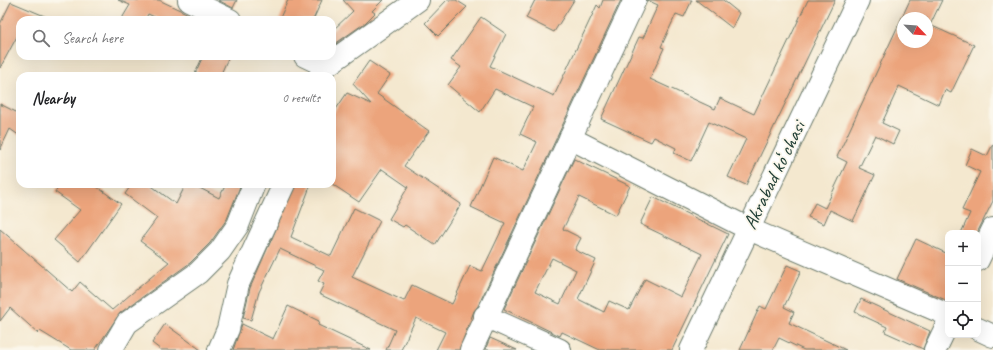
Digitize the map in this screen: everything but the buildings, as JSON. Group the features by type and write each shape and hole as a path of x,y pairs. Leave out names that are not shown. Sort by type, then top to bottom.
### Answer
{"street":[{"path":"189,0 222,16"},
{"path":"310,60 323,71 418,0"},
{"path":"470,350 635,0"},
{"name":"Akrabad koʻchasi","path":"691,350 858,0"},
{"path":"570,138 749,229 945,314"},
{"path":"111,350 127,323 198,273 220,251 238,226 252,188"},
{"path":"219,350 228,329 238,284 282,188"},
{"path":"981,254 993,229"},
{"path":"485,316 560,350"},
{"path":"935,350 945,329"},
{"path":"981,330 993,336"}]}
